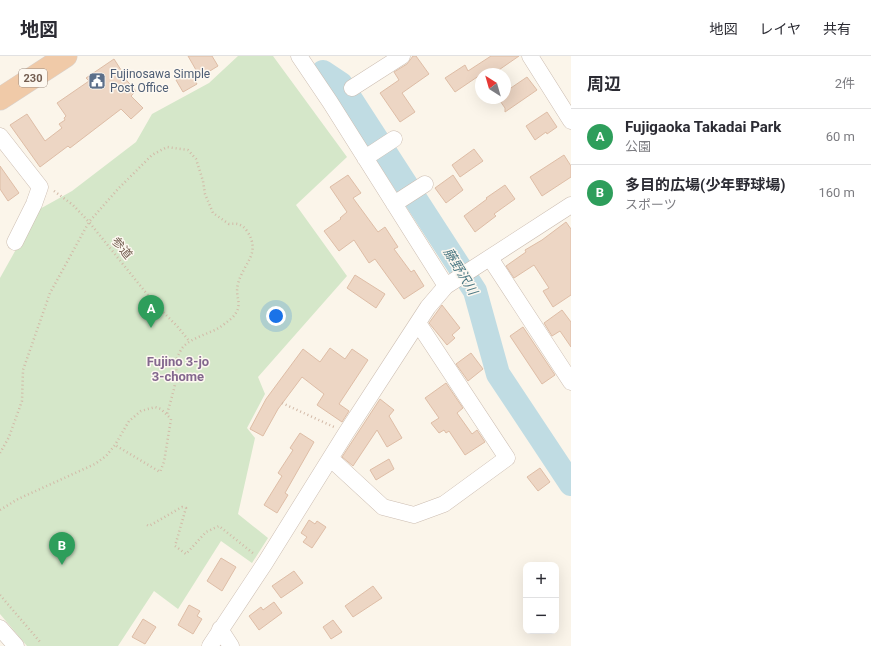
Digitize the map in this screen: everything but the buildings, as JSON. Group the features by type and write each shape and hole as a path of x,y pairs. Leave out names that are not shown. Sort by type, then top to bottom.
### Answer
{"highway":[{"name":"230","path":"0,99 66,56"}],"street":[{"path":"299,56 330,102 394,204 449,284"},
{"path":"330,102 402,56"},
{"path":"530,56 571,121"},
{"path":"0,136 40,187 34,204 14,242"},
{"path":"365,158 394,138"},
{"path":"394,204 425,184"},
{"path":"210,646 265,563 346,433 428,307 449,284 571,205"},
{"path":"486,261 571,382"},
{"path":"331,459 383,507 414,515 444,504 507,458 418,323"},
{"path":"0,628 16,646"},
{"path":"220,629 231,646"}],"path":[{"path":"0,453 9,437 22,401 22,370 50,293 89,222 118,188 152,156 167,147 188,150 196,159 204,181 205,194 213,213 229,224 236,223 243,226 250,236 253,246 250,260 242,272 238,282 237,291 239,302 237,311 232,318 219,328 190,342 182,348 175,361 176,380 167,414"},
{"name":"参道","path":"54,192 73,205 89,222 155,304 177,326 190,342"},
{"path":"282,403 346,433"},
{"path":"0,510 18,499 95,464 106,456 115,445 129,421 141,411 155,407 161,409 171,419 164,462 160,472 115,445"},
{"path":"147,525 149,526 182,507 186,508 175,546 186,554 206,532 219,526 265,563"},
{"path":"0,595 42,643"}],"green space":[{"path":"238,56 273,56 347,157 296,205 347,276 258,377 265,394 247,428 255,438 238,514 268,538 252,563 221,541 178,609 154,591 118,646 27,646 0,614 0,278 38,210 72,191 136,142 152,114 209,83"}],"waterway":[{"name":"藤野沢川","path":"323,72 341,84 475,291 498,374 571,484"}],"place":[{"name":"Fujinosawa Simple Post Office","path":"97,81"},
{"name":"Fujigaoka Takadai Park","path":"151,328"},
{"name":"多目的広場(少年野球場)","path":"62,565"}],"district":[{"name":"Fujino 3-jo 3-chome","path":"178,368"}]}
